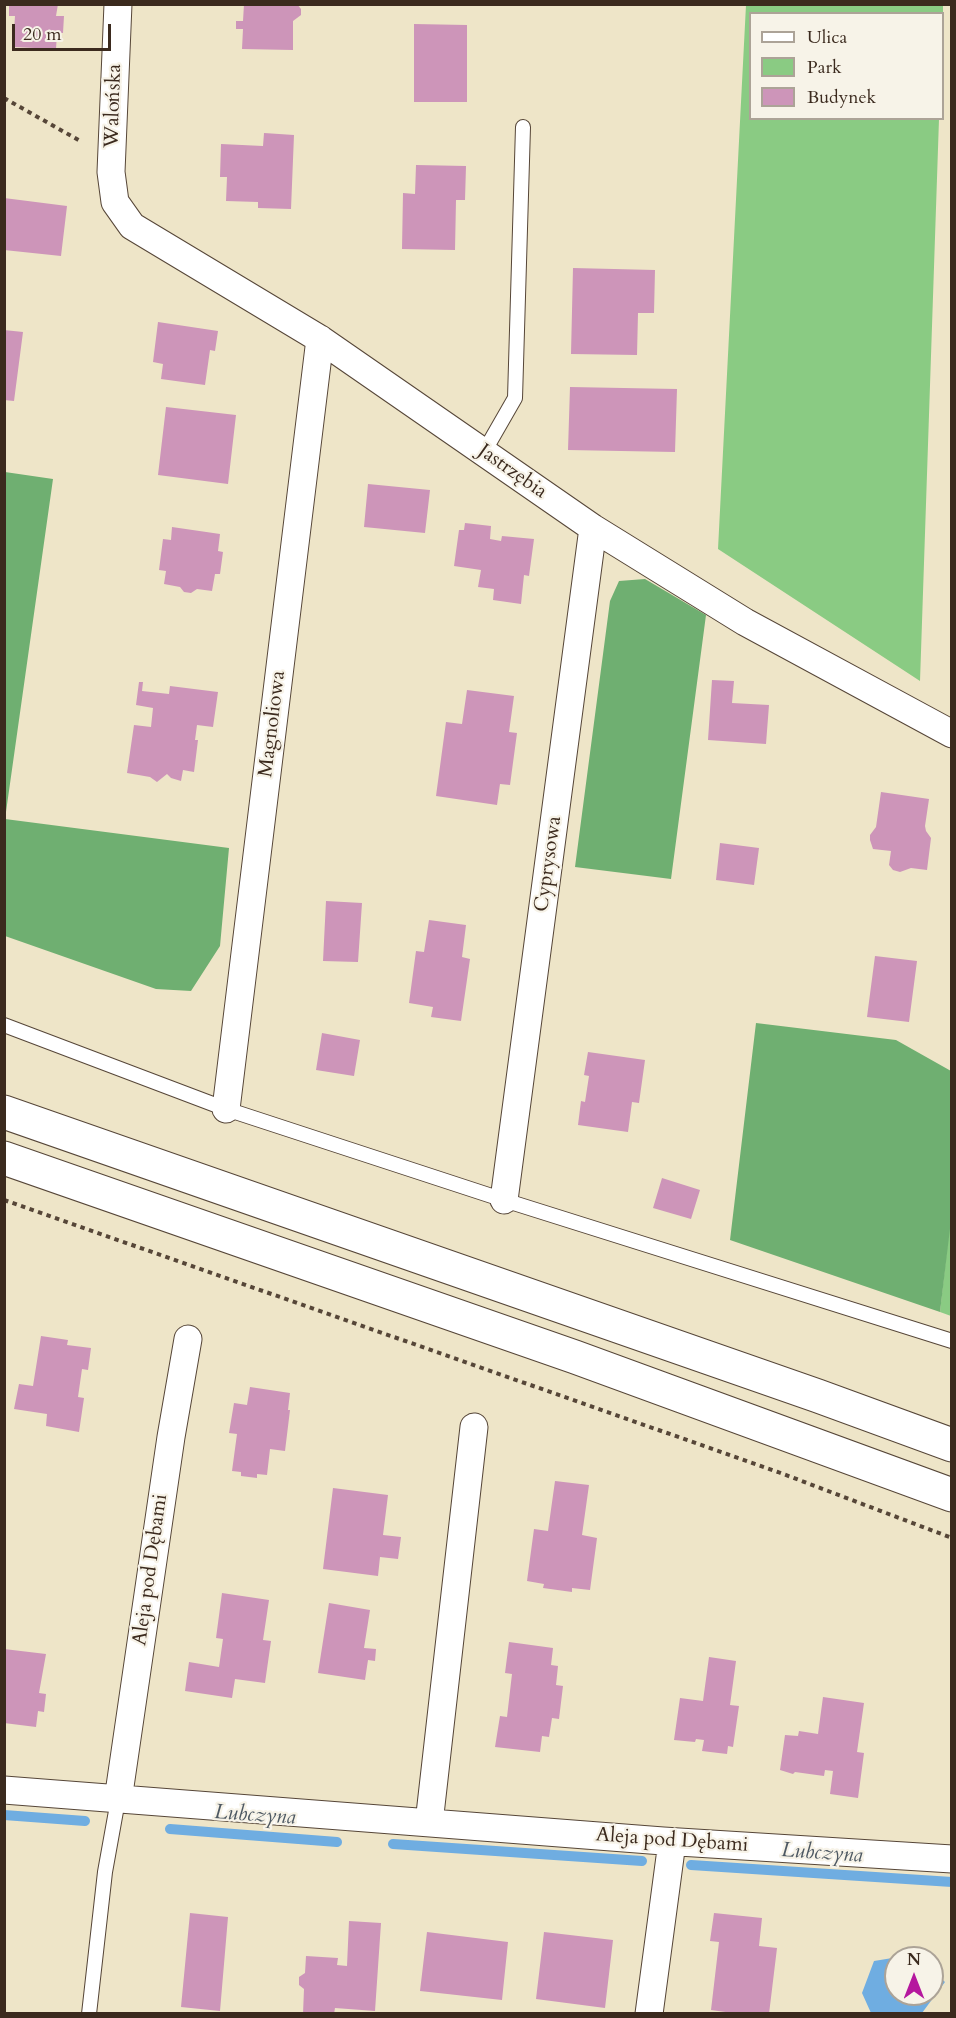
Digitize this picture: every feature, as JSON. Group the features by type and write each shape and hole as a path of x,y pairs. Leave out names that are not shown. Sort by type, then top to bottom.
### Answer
{"main road":[{"path":"4,1112 818,1396 951,1445"},
{"path":"4,1158 575,1357 951,1495"}],"street":[{"name":"Walońska","path":"111,165 118,4"},
{"name":"Jastrzębia","path":"111,165 115,202 132,225 320,339 593,528 746,622 951,734"},
{"name":"Magnoliowa","path":"226,1108 320,339"},
{"name":"Cyprysowa","path":"504,1200 593,528"},
{"name":"Aleja pod Dębami","path":"118,1800 171,1437 188,1339"},
{"path":"429,1823 474,1427"},
{"name":"Aleja pod Dębami","path":"4,1790 672,1842 951,1859"},
{"path":"649,2013 672,1842"}],"lane":[{"path":"484,452 515,398 523,128"},
{"path":"4,1025 226,1108 504,1200 951,1341"},
{"path":"89,2013 105,1872 118,1800"}],"path":[{"path":"4,98 111,165"},
{"path":"4,1200 767,1468 951,1538"}],"green space":[{"path":"746,5 943,5 943,12 749,12 749,120 939,120 920,681 718,549"},
{"path":"5,472 53,479 5,819"},
{"path":"645,579 706,615 671,879 575,867 610,601 619,581"},
{"path":"5,819 229,848 220,946 191,991 156,989 5,936"},
{"path":"756,1023 896,1040 951,1071 952,1212 940,1312 730,1240"},
{"path":"951,1212 951,1316 940,1312"}],"water":[{"path":"884,1959 884,2006 927,2006 922,2013 871,2013 862,1993 874,1961"}],"building":[{"path":"9,4 58,4 56,16 64,16 63,33 57,33 56,49 13,47 15,16 9,16"},
{"path":"244,4 297,4 301,9 301,15 293,21 293,50 242,49 243,29 236,29 236,21 243,21"},
{"path":"414,24 467,25 467,102 414,102"},
{"path":"264,133 294,135 291,209 258,208 258,202 226,201 227,177 220,177 221,144 263,146"},
{"path":"416,165 466,166 465,200 456,200 455,250 402,249 403,193 415,194"},
{"path":"4,198 67,206 61,256 4,250"},
{"path":"573,268 655,270 654,313 638,313 637,355 571,354"},
{"path":"158,322 218,331 215,351 210,350 205,385 161,379 163,364 153,362"},
{"path":"4,330 23,332 14,401 4,400"},
{"path":"570,387 677,389 675,452 568,450"},
{"path":"166,407 236,415 228,484 158,475"},
{"path":"368,484 430,490 425,533 364,527"},
{"path":"465,523 491,526 490,539 501,541 502,536 534,539 529,576 524,575 521,604 493,600 494,589 478,587 481,570 454,566 459,530 464,530"},
{"path":"172,527 220,534 218,551 223,552 220,574 215,574 212,591 197,589 191,593 184,592 180,587 164,584 166,571 159,570 163,539 171,540"},
{"path":"712,680 734,681 732,703 769,705 766,744 708,740"},
{"path":"139,682 143,682 142,691 169,694 170,686 218,692 213,727 197,725 195,740 198,740 194,772 183,770 181,781 167,774 157,782 150,777 127,773 134,725 151,727 153,708 136,705"},
{"path":"467,690 514,696 509,732 517,733 510,785 500,784 497,805 436,796 446,722 462,724"},
{"path":"881,792 929,799 925,826 931,838 927,870 911,868 900,872 893,870 889,865 891,851 873,849 870,835 876,827"},
{"path":"720,843 759,848 754,885 716,880"},
{"path":"326,901 362,903 358,962 323,961"},
{"path":"429,920 466,925 462,957 470,959 461,1021 431,1017 433,1007 409,1003 416,951 424,952"},
{"path":"875,956 917,961 909,1022 867,1017"},
{"path":"322,1033 360,1040 354,1076 316,1070"},
{"path":"588,1052 645,1060 639,1103 632,1102 628,1132 578,1125 581,1101 585,1102 589,1076 584,1075"},
{"path":"662,1178 700,1190 691,1219 653,1208"},
{"path":"41,1336 68,1340 67,1345 91,1348 88,1370 82,1369 78,1397 84,1398 79,1432 46,1426 47,1414 14,1409 19,1384 33,1386"},
{"path":"250,1387 290,1393 285,1451 270,1449 267,1475 257,1474 257,1478 241,1476 241,1472 232,1471 237,1434 229,1433 234,1403 247,1405"},
{"path":"555,1481 589,1485 582,1535 597,1538 590,1590 572,1588 572,1592 543,1588 544,1584 527,1581 534,1529 548,1531"},
{"path":"333,1488 388,1495 383,1535 401,1537 398,1559 380,1557 378,1576 323,1569"},
{"path":"222,1593 269,1600 263,1640 271,1641 265,1683 235,1679 232,1698 185,1691 189,1662 219,1667 223,1639 216,1638"},
{"path":"329,1603 370,1610 364,1648 376,1649 375,1661 368,1660 365,1680 318,1673"},
{"path":"509,1642 553,1648 551,1665 558,1666 556,1685 563,1686 559,1719 552,1718 549,1737 542,1736 540,1752 495,1747 500,1716 507,1717 512,1674 505,1673"},
{"path":"4,1649 46,1654 39,1693 46,1694 44,1712 38,1711 36,1727 4,1723"},
{"path":"709,1657 736,1661 730,1705 739,1706 733,1747 728,1746 727,1754 702,1751 704,1740 696,1739 695,1742 674,1740 680,1698 703,1701"},
{"path":"823,1697 864,1703 857,1752 864,1753 858,1798 830,1794 833,1771 825,1770 824,1776 795,1772 793,1774 780,1770 785,1735 798,1736 799,1731 818,1734"},
{"path":"190,1913 228,1917 220,2011 181,2007"},
{"path":"714,1913 762,1918 759,1946 777,1948 769,2014 740,2014 711,2010 719,1942 710,1941"},
{"path":"349,1921 381,1923 375,2011 335,2008 334,2014 303,2014 304,1989 299,1985 299,1977 305,1973 306,1956 338,1958 337,1965 347,1966"},
{"path":"427,1932 508,1942 502,2000 420,1991"},
{"path":"544,1932 613,1940 605,2008 536,1999"}],"waterway":[{"name":"Lubczyna","path":"4,1815 85,1821"},
{"name":"Lubczyna","path":"170,1829 337,1842"},
{"name":"Lubczyna","path":"393,1844 642,1861"},
{"name":"Lubczyna","path":"691,1865 952,1882"}]}
